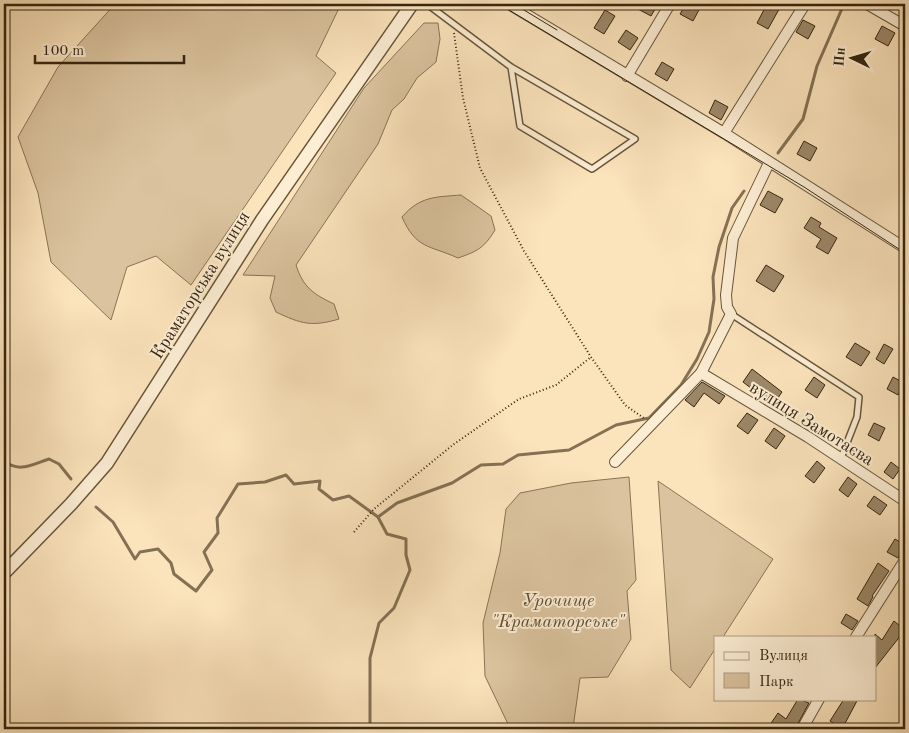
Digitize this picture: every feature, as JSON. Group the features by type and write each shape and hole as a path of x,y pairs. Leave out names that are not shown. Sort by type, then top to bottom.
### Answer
{"street":[{"name":"Краматорська вулиця","path":"4,573 71,504 107,463 262,220 412,4"},
{"path":"509,4 724,133 905,248"},
{"path":"627,76 670,4"},
{"path":"724,133 805,4"},
{"path":"867,4 883,8 905,26"},
{"path":"614,462 701,373 731,314 727,306 726,295 731,243 736,228 769,163"},
{"name":"вулиця Замотаєва","path":"701,373 808,437 905,501"},
{"path":"857,636 905,560"},
{"path":"802,729 819,700"}],"lane":[{"path":"427,4 511,67 635,139 592,169 520,126 511,67"},
{"path":"731,314 859,397 858,416 841,460"}],"path":[{"path":"452,23 463,98 480,168 524,251 591,357 625,405 652,424"},
{"path":"354,532 374,509 462,438 519,399 556,385 591,357"}],"green space":[{"path":"115,4 341,4 316,56 336,73 191,285 156,256 127,267 111,320 51,262 38,193 18,137 58,67"},
{"path":"424,23 438,23 440,39 436,62 417,78 404,99 392,110 378,144 296,265 302,279 310,289 334,304 339,319 321,323 307,323 276,312 270,298 275,276 243,275 364,88"},
{"path":"461,195 491,216 495,230 480,248 458,258 418,241 402,217 422,201 436,197"},
{"name":"Урочище \"Краматорське\"","path":"629,477 636,580 627,591 631,639 608,677 580,678 573,728 536,729 508,724 485,676 483,623 500,553 506,509 520,493 571,483"},
{"name":"Урочище \"Краматорське\"","path":"658,481 773,559 724,636 714,636 714,651 690,688 671,670"}],"building":[{"path":"641,4 658,4 651,16 638,9"},
{"path":"686,4 692,4 700,8 693,21 680,14"},
{"path":"767,4 782,4 768,29 757,23"},
{"path":"605,10 615,16 604,34 594,28"},
{"path":"803,20 815,26 808,39 796,32"},
{"path":"882,26 895,33 888,46 875,39"},
{"path":"626,30 638,38 630,50 618,42"},
{"path":"662,62 674,69 667,81 655,74"},
{"path":"715,100 728,107 721,120 709,113"},
{"path":"804,141 817,148 810,161 797,154"},
{"path":"768,191 783,199 775,213 760,205"},
{"path":"811,217 821,223 819,227 837,238 828,254 816,247 821,239 804,228"},
{"path":"766,265 784,276 774,292 756,281"},
{"path":"855,343 870,352 861,366 846,357"},
{"path":"884,344 893,349 884,364 876,359"},
{"path":"752,369 782,392 773,405 743,382"},
{"path":"814,377 825,385 817,398 805,390"},
{"path":"893,377 904,383 898,395 887,389"},
{"path":"702,382 725,396 719,404 704,393 694,407 685,400"},
{"path":"747,413 758,420 748,434 737,426"},
{"path":"874,423 885,428 879,441 868,435"},
{"path":"774,428 785,436 776,449 765,441"},
{"path":"817,461 825,468 814,483 805,476"},
{"path":"891,462 900,469 893,479 884,472"},
{"path":"848,477 857,484 848,497 839,490"},
{"path":"874,496 887,505 880,515 867,506"},
{"path":"895,539 905,545 898,558 887,552"},
{"path":"878,563 889,571 872,596 868,606 857,599"},
{"path":"846,614 858,621 852,630 841,623"},
{"path":"894,621 905,630 876,667 875,634 882,640"},
{"path":"797,700 809,703 795,729 767,729 778,713 786,719"},
{"path":"843,700 857,700 842,729 830,721"}],"waterway":[{"path":"778,153 803,119 817,66 844,4"},
{"path":"378,517 397,503 452,483 481,465 503,464 518,455 569,450 616,425 649,418 681,385 697,359 709,332 714,299 713,277 719,247 732,208 744,191"},
{"path":"4,396 4,406"},
{"path":"4,460 15,466 26,467 49,459 59,464 71,479"},
{"path":"96,507 113,522 135,559 140,552 158,549 171,563 174,574 196,591 212,570 204,552 218,533 217,518 238,484 265,482 286,475 294,484 320,481 319,489 333,500 349,496 378,517 387,534 406,539 406,555 410,570 394,608 379,623 370,658 370,729"}],"tram line":[{"path":"499,4 804,187 905,253"},
{"path":"514,4 557,30"}]}
